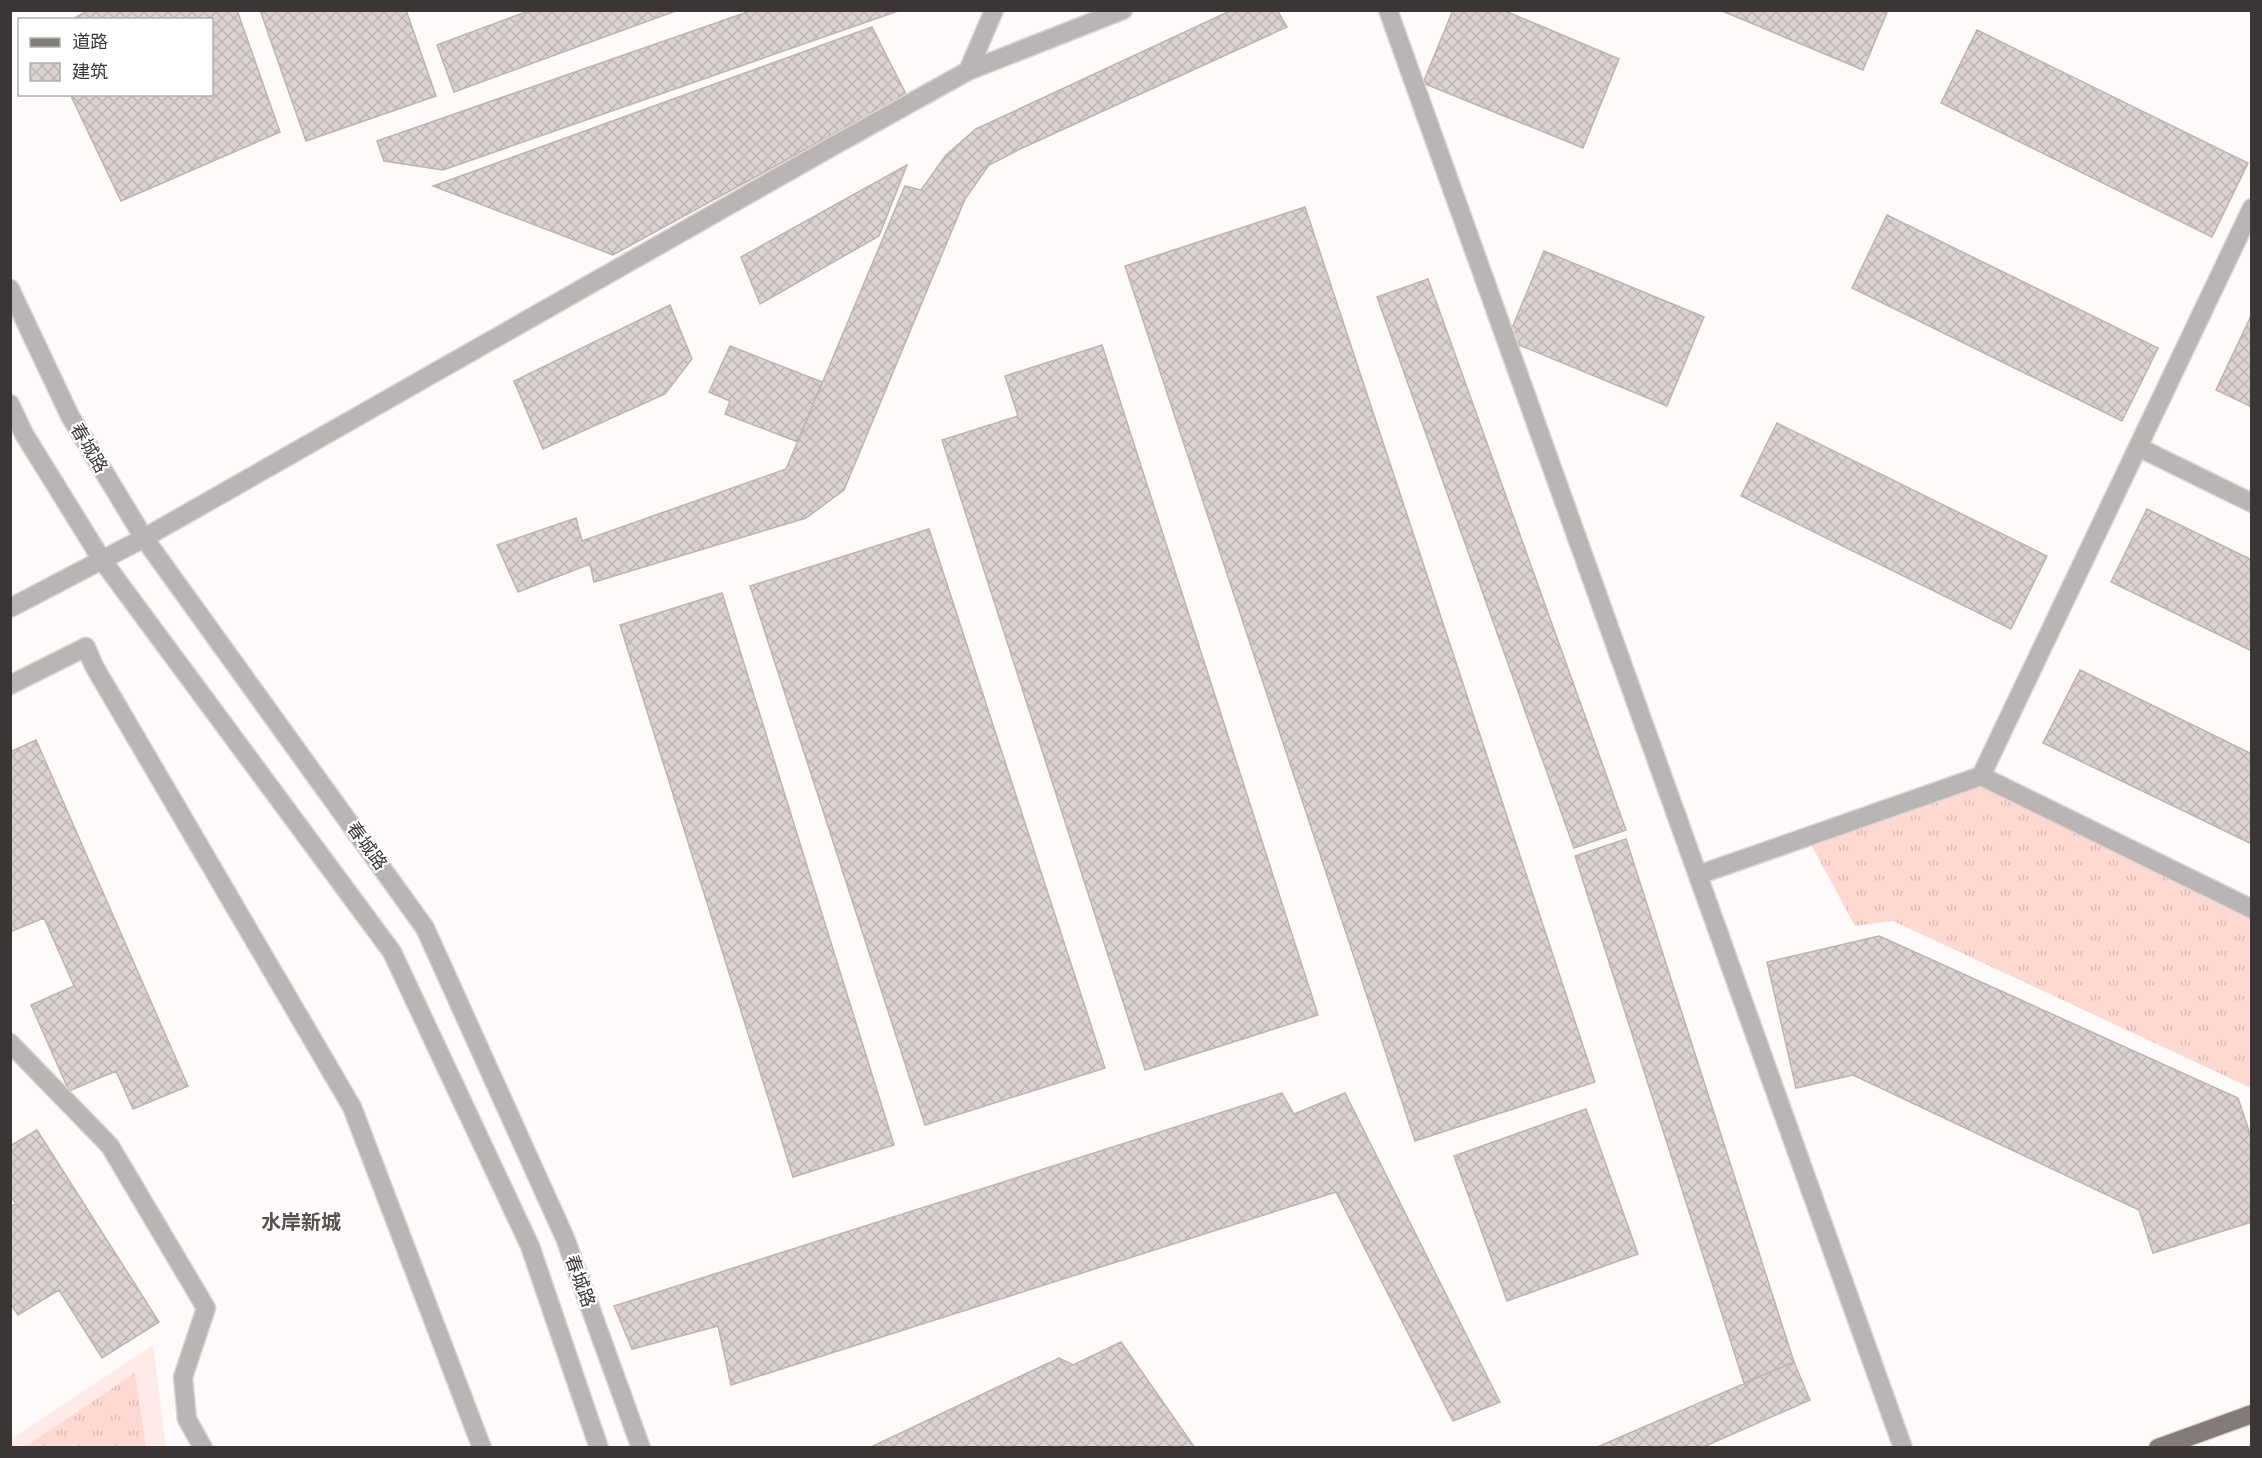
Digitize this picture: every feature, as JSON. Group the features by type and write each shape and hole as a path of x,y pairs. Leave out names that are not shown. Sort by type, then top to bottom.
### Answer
{"main road":[{"path":"2158,1448 2252,1414"}],"street":[{"path":"968,71 994,10"},
{"path":"10,609 144,538 832,146 968,71 1123,10"},
{"path":"1388,10 1903,1448"},
{"path":"1698,875 1982,776 2252,208"},
{"name":"春城路","path":"10,289 70,416 144,538 426,928 565,1238 641,1448"},
{"name":"春城路","path":"10,404 24,434 102,560 392,952 530,1246 599,1448"},
{"path":"2138,447 2252,503"},
{"path":"10,685 86,647 94,666 352,1107 482,1448"},
{"path":"1982,776 2252,909"},
{"path":"10,1043 110,1146 206,1308 183,1377 187,1419 203,1448"}],"shaded area":[{"path":"153,1345 166,1447 11,1448 11,1439"}],"green space":[{"path":"1981,776 2251,908 2251,1088 1893,921 1855,926 1807,837"},
{"path":"135,1373 146,1447 25,1447"}],"building":[{"path":"89,10 237,10 280,132 121,201 71,96 213,96 213,18 75,18"},
{"path":"260,10 406,10 436,96 306,141"},
{"path":"531,10 678,10 454,92 437,45"},
{"path":"753,10 901,10 443,170 384,161 377,141"},
{"path":"1232,10 1277,10 1287,27 989,165 965,199 844,490 806,518 594,582 590,564 518,592 497,545 576,518 582,541 786,469 905,186 921,190 946,155 976,129"},
{"path":"1453,10 1503,10 1619,59 1583,148 1423,83"},
{"path":"1720,10 1888,10 1863,70"},
{"path":"872,27 906,94 613,255 433,186"},
{"path":"1977,30 2248,163 2212,237 1941,103"},
{"path":"907,165 879,236 760,304 741,257"},
{"path":"1305,207 1595,1082 1415,1141 1125,266"},
{"path":"1887,215 2158,348 2122,421 1852,288"},
{"path":"1544,251 1704,317 1667,406 1507,340"},
{"path":"1428,279 1626,830 1574,848 1377,297"},
{"path":"670,305 692,359 665,394 543,449 514,381"},
{"path":"2252,316 2252,407 2216,390"},
{"path":"1102,345 1318,1015 1145,1070 942,440 1018,416 1005,376"},
{"path":"730,346 822,382 798,442 725,414 730,401 709,392"},
{"path":"1777,423 2047,556 2011,629 1741,496"},
{"path":"2147,509 2252,560 2252,651 2111,582"},
{"path":"929,529 1105,1068 925,1125 750,586"},
{"path":"722,593 894,1145 793,1177 620,625"},
{"path":"2080,670 2252,754 2252,844 2043,743"},
{"path":"36,740 188,1086 133,1109 116,1071 69,1091 31,1005 74,986 44,918 10,932 10,752"},
{"path":"1626,839 1794,1362 1744,1383 1575,856"},
{"path":"1879,936 2238,1098 2252,1140 2252,1222 2153,1253 2139,1210 1853,1075 1796,1088 1767,962"},
{"path":"1282,1093 1294,1114 1345,1093 1500,1402 1453,1421 1336,1192 731,1385 718,1326 632,1349 614,1306"},
{"path":"1586,1109 1638,1254 1507,1301 1454,1156"},
{"path":"37,1130 159,1322 102,1358 59,1290 18,1315 10,1303 10,1207 16,1204 10,1195 10,1146"},
{"path":"1121,1342 1195,1448 869,1448 1059,1358 1073,1365"},
{"path":"1794,1362 1810,1400 1701,1448 1595,1448"}],"district":[{"name":"水岸新城","path":"301,1222"}]}
